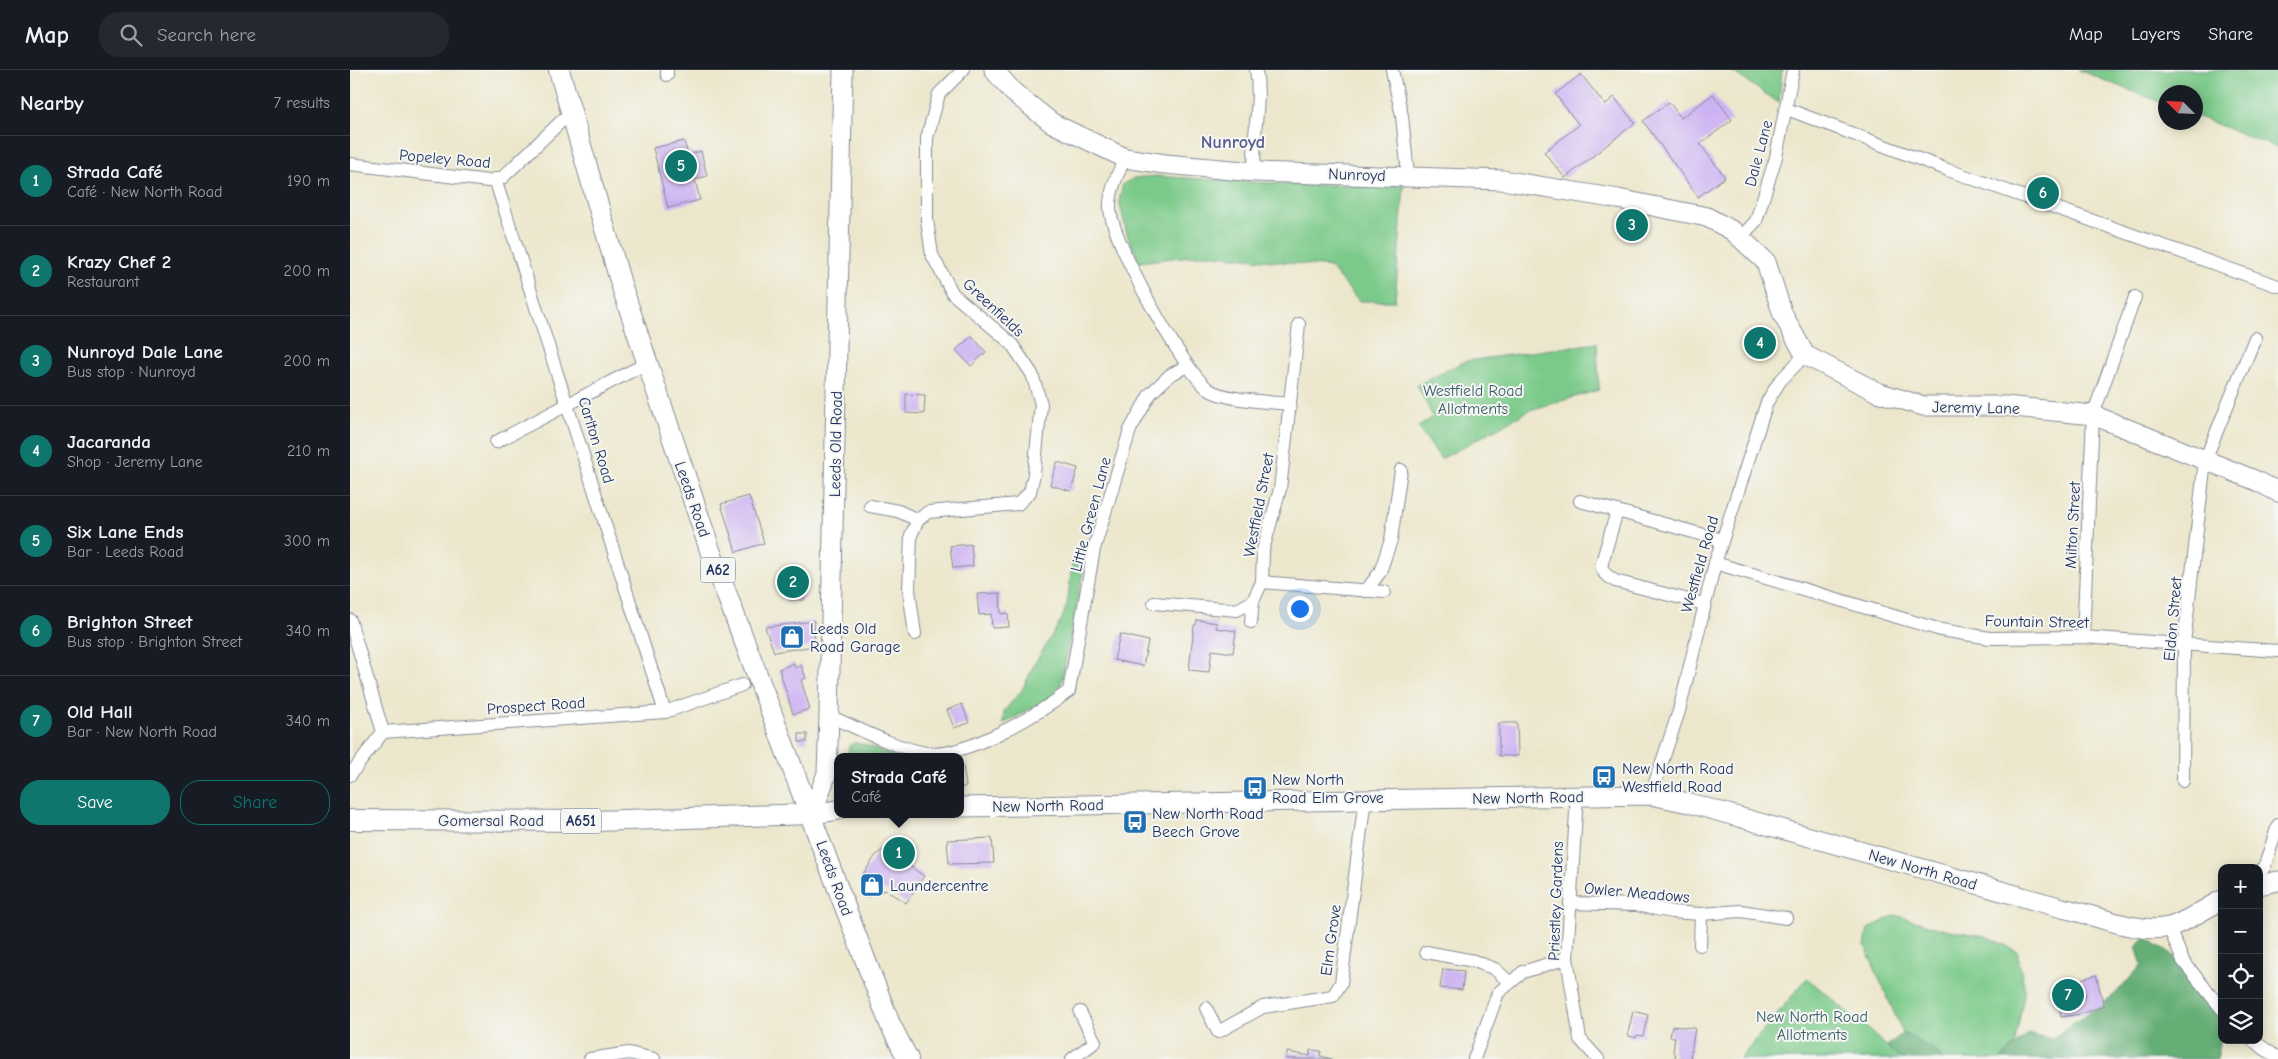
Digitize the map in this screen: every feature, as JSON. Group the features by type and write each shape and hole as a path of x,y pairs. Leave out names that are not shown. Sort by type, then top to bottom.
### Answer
{"main road":[{"name":"Leeds Road","path":"559,70 621,284 711,553 887,1015 908,1059"},
{"name":"Gomersal Road","path":"350,820 595,821 812,814"}],"street":[{"name":"Leeds Old Road","path":"812,814 827,773 830,716 843,70"},
{"name":"Greenfields","path":"918,520 928,512 1018,504 1030,492 1034,474 1041,404 1032,374 1011,343 953,294 932,255 927,220 927,138 939,94 963,70"},
{"name":"Nunroyd","path":"994,70 1013,92 1052,123 1125,158 1165,164 1255,172 1408,175 1502,180 1618,199 1707,217 1733,231 1740,238"},
{"path":"1255,172 1252,152 1257,124 1256,70"},
{"path":"1392,70 1402,116 1408,175"},
{"name":"Dale Lane","path":"1740,238 1756,221 1776,157 1793,70"},
{"path":"1786,109 1948,170 2278,286"},
{"name":"Popeley Road","path":"350,164 488,181 502,178 571,112"},
{"path":"1125,158 1114,183 1110,209 1118,241 1187,366 1209,390 1232,398 1290,404"},
{"name":"Carlton Road","path":"495,179 568,404 664,712"},
{"path":"1740,238 1766,262 1783,315 1805,355"},
{"name":"Milton Street","path":"2083,637 2093,415 2135,297"},
{"name":"Westfield Street","path":"1251,622 1253,601 1262,582 1262,550 1280,489 1299,324"},
{"name":"Eldon Street","path":"2183,781 2184,644 2205,460 2255,338"},
{"name":"Jeremy Lane","path":"1805,355 1877,392 1923,406 2005,406 2093,415 2278,492"},
{"name":"Westfield Road","path":"1651,795 1679,711 1715,563 1767,402 1780,381 1805,355"},
{"path":"496,442 648,363"},
{"name":"Little Green Lane","path":"938,753 961,751 1052,704 1069,691 1094,549 1130,430 1150,394 1170,375 1187,366"},
{"path":"1366,591 1380,572 1391,540 1401,470"},
{"path":"1580,501 1722,540"},
{"path":"870,506 898,511 918,520 911,534 909,590 914,634"},
{"path":"1617,511 1601,566 1605,574 1615,581 1704,604"},
{"name":"Fountain Street","path":"1715,563 1941,630 1990,638 2083,637 2278,651"},
{"name":"Westfield Street","path":"1262,582 1384,592"},
{"path":"1154,603 1237,610 1253,601"},
{"path":"350,620 383,732 350,776"},
{"name":"Prospect Road","path":"383,732 664,712 742,685"},
{"name":"Little Green Lane","path":"830,716 899,745 925,753"},
{"name":"New North Road","path":"964,807 1651,795 1690,803 2054,906 2087,913 2114,923 2142,928 2169,927 2218,902"},
{"name":"Priestley Gardens","path":"1577,796 1567,958 1580,1039 1598,1059"},
{"name":"Elm Grove","path":"1206,1008 1218,1032 1263,1006 1333,996 1341,984 1365,799"},
{"path":"812,814 834,811"},
{"path":"2263,869 2278,825"},
{"path":"2263,883 2278,881"},
{"name":"Owler Meadows","path":"1570,903 1636,905 1672,912 1700,914 1741,911 1786,918"},
{"name":"Owler Meadows","path":"1700,914 1700,946"},
{"path":"2169,927 2183,961 2218,1004"},
{"path":"1426,952 1474,961 1495,969 1510,983"},
{"path":"1474,1059 1498,993 1523,972 1567,958"},
{"path":"1072,1059 1095,1042 1080,1012"},
{"path":"2258,1044 2278,1058"},
{"path":"590,1059 629,1053 654,1059"}],"green space":[{"path":"1730,70 1782,70 1779,103"},
{"path":"2078,70 2278,70 2278,148 2203,119 2203,85 2158,85 2158,101"},
{"path":"1155,176 1300,185 1404,185 1395,301 1359,301 1330,267 1207,254 1139,262 1127,234 1119,201 1123,184 1134,178"},
{"name":"Westfield Road Allotments","path":"1597,343 1599,390 1530,410 1441,459 1418,427 1433,417 1417,385 1466,361"},
{"path":"1073,559 1084,566 1061,684 1052,697 1003,724 1004,711 1022,690 1035,663 1062,619 1067,604"},
{"path":"855,743 866,745 885,753 848,753 849,746"},
{"path":"1895,915 1938,928 1985,936 2017,951 2025,990 2014,1047 2001,1059 1942,1059 1934,1050 1903,1033 1865,946 1868,929"},
{"path":"2146,938 2172,954 2203,1002 2218,1015 2218,1044 2220,1044 2217,1059 2001,1059 2028,1033 2051,1039 2114,995 2142,965 2136,947"},
{"name":"New North Road Allotments","path":"1807,978 1874,1034 1900,1059 1740,1059"},
{"path":"1903,1033 1934,1050 1942,1059 1900,1059 1887,1046"}],"building":[{"path":"1581,74 1605,105 1614,97 1635,123 1565,178 1544,152 1579,125 1555,94"},
{"path":"1713,94 1732,120 1700,144 1725,177 1698,197 1643,121 1669,102 1681,118"},
{"path":"684,141 688,155 701,151 707,176 695,180 700,200 668,208 653,148"},
{"path":"1752,333 1773,341 1768,353 1747,345"},
{"path":"972,336 986,352 971,366 956,350"},
{"path":"906,394 925,395 924,414 906,413"},
{"path":"1057,462 1078,468 1071,491 1050,485"},
{"path":"749,496 764,543 736,552 721,504"},
{"path":"971,544 973,566 953,568 950,546"},
{"path":"780,575 806,575 804,600 790,600 791,589 780,589"},
{"path":"1000,593 1001,614 1008,613 1009,627 992,628 991,614 979,615 977,594"},
{"path":"1197,620 1217,623 1216,628 1236,631 1233,653 1212,650 1209,672 1189,670 1194,625 1196,625"},
{"name":"Leeds Old Road Garage","path":"814,621 815,646 774,652 765,627"},
{"path":"1120,634 1148,641 1143,666 1114,660"},
{"path":"794,663 795,668 801,665 806,678 801,680 810,709 793,714 779,669"},
{"path":"962,704 969,723 954,728 947,710"},
{"path":"1499,723 1517,723 1518,756 1499,756"},
{"path":"799,734 807,734 807,742 799,742"},
{"path":"992,838 994,863 949,864 947,840"},
{"path":"892,843 913,857 908,865 924,876 906,903 885,890 867,897 860,879 876,855"},
{"path":"1443,969 1464,971 1462,990 1440,988"},
{"path":"2096,975 2104,1006 2081,1014 2061,1017 2057,992 2077,989 2079,1000 2086,997 2081,979"},
{"path":"1633,1011 1648,1015 1643,1036 1637,1035 1636,1038 1629,1036 1628,1033"},
{"path":"1672,1026 1695,1028 1690,1059 1674,1059 1676,1054 1673,1052 1675,1037 1670,1037"},
{"path":"1310,1050 1321,1051 1320,1056 1332,1059 1286,1059 1287,1052 1310,1056"}],"place":[{"name":"Six Lane Ends","path":"681,166"},
{"name":"Brighton Street","path":"2043,193"},
{"name":"Nunroyd Dale Lane","path":"1632,225"},
{"name":"Jacaranda","path":"1760,343"},
{"name":"Krazy Chef 2","path":"793,582"},
{"name":"Leeds Old Road Garage","path":"792,637"},
{"name":"New North Road Westfield Road","path":"1604,777"},
{"name":"New North Road Elm Grove","path":"1255,788"},
{"name":"New North Road Beech Grove","path":"1135,822"},
{"name":"Strada Café","path":"899,853"},
{"name":"Laundercentre","path":"872,885"},
{"name":"Old Hall","path":"2068,995"}],"district":[{"name":"Nunroyd","path":"1233,142"}]}
